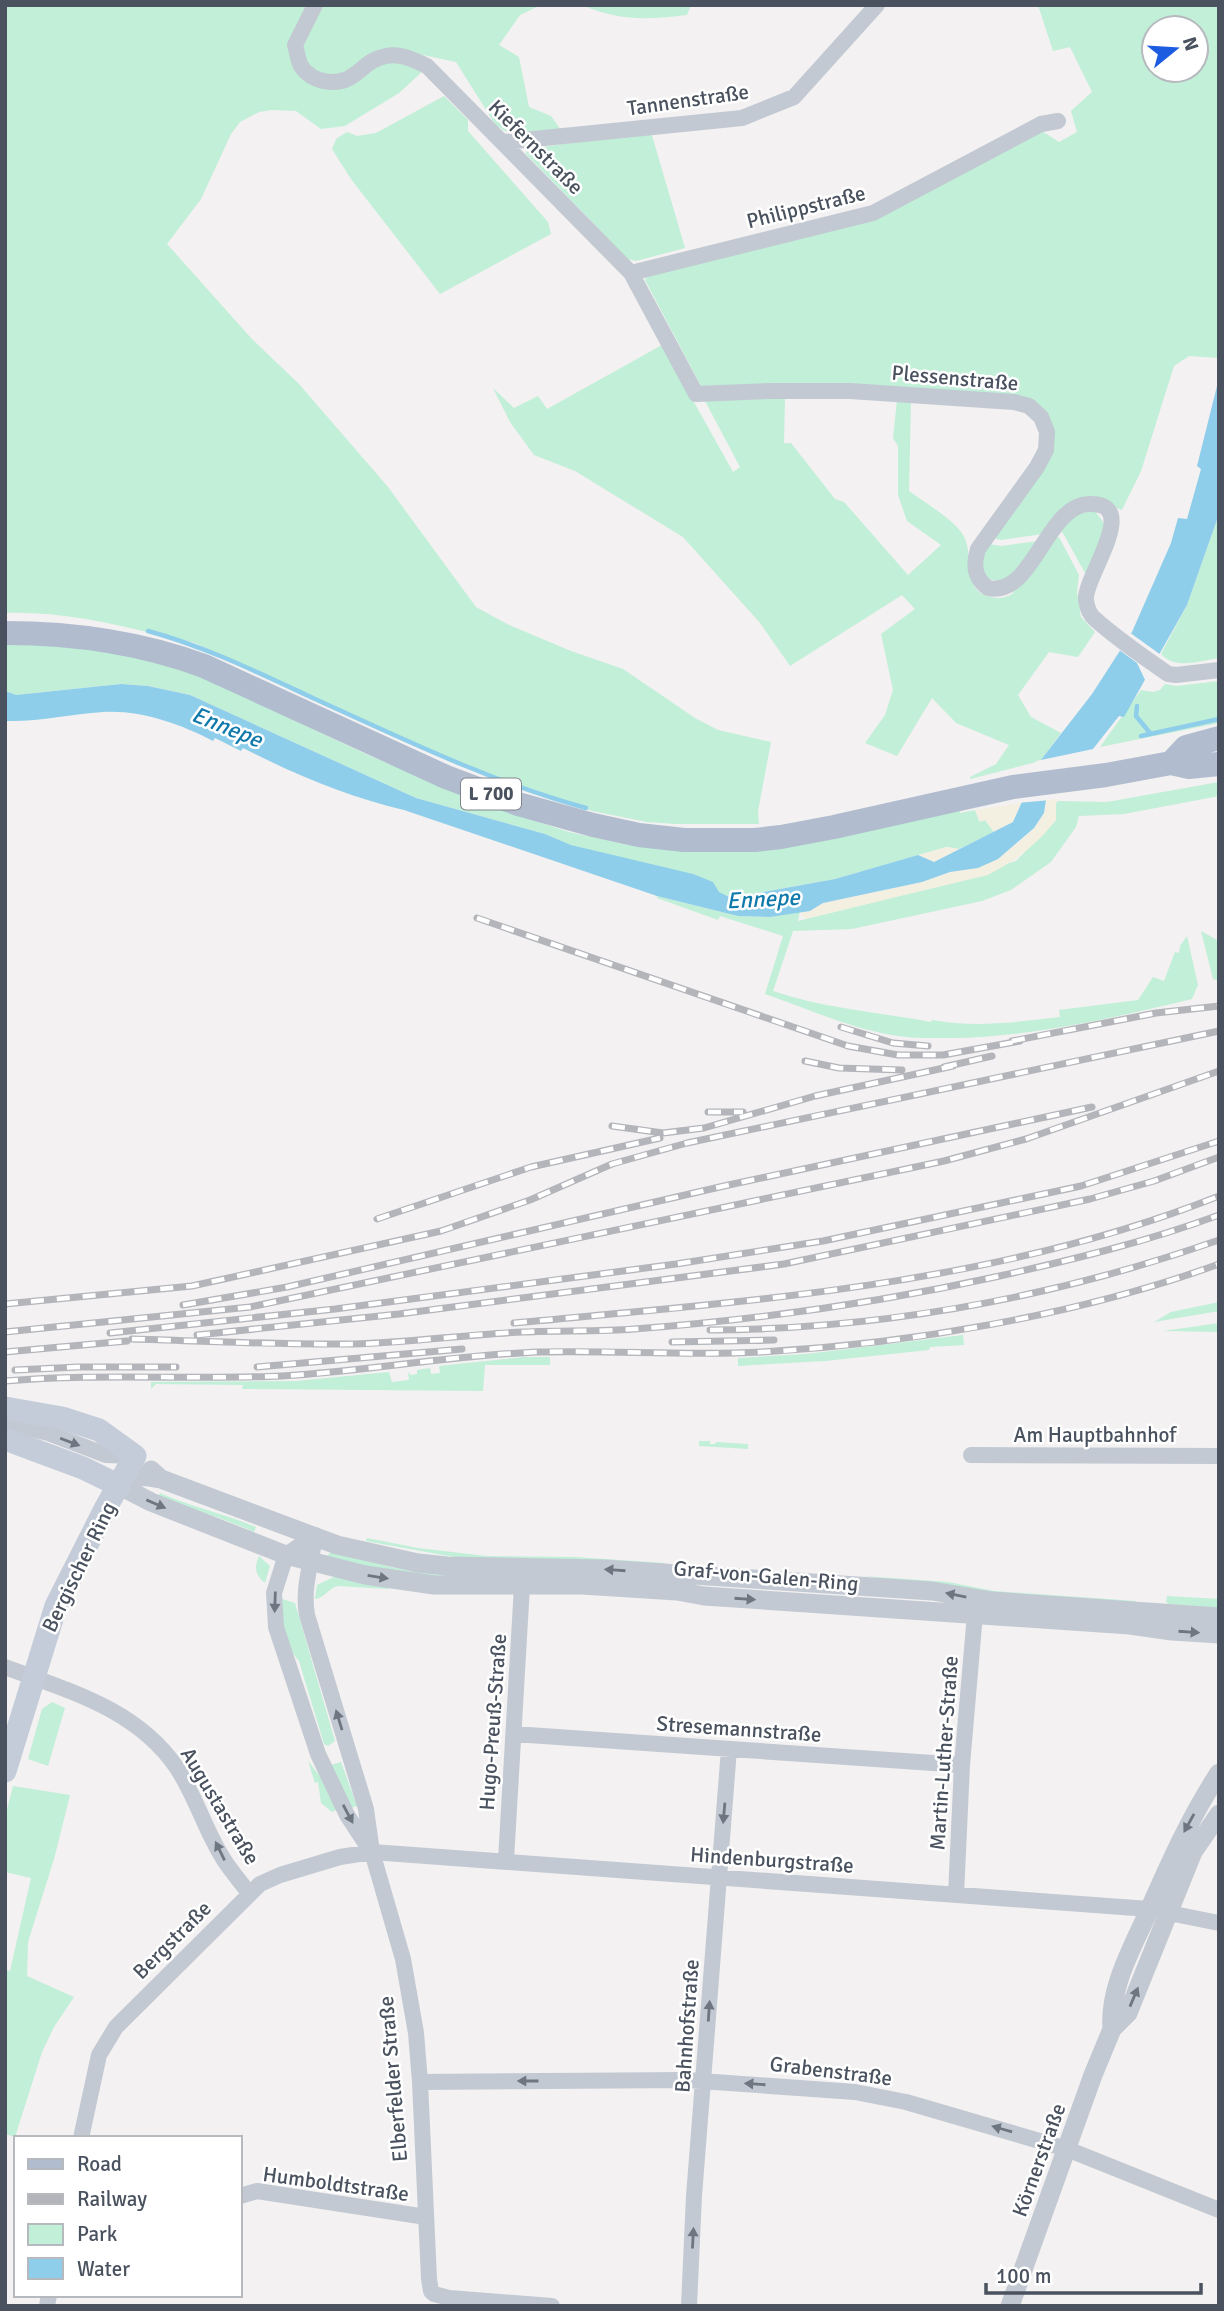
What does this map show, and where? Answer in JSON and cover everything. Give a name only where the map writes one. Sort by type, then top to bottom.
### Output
[{"type":"main road","name":"L 700","points":[[5,634],[81,636],[129,643],[179,656],[446,777],[558,816],[639,835],[684,840],[755,840],[781,837],[834,828],[1013,787],[1106,775],[1171,763],[1189,767],[1219,764]]},
{"type":"main road","name":"L 700","points":[[1171,763],[1186,747],[1219,738]]},
{"type":"main road","points":[[5,1408],[62,1418],[99,1430],[135,1456]]},
{"type":"main road","points":[[5,1439],[83,1468],[120,1486]]},
{"type":"main road","name":"Bergischer Ring","points":[[5,1771],[56,1606],[135,1456]]},
{"type":"street","name":"Kiefernstraße","points":[[315,5],[295,45],[302,66],[320,82],[338,82],[353,77],[368,62],[387,55],[405,56],[427,66],[631,273],[696,394],[744,393]]},
{"type":"street","name":"Tannenstraße","points":[[504,142],[742,118],[772,107],[794,97],[877,5]]},
{"type":"street","name":"Philippstraße","points":[[631,273],[873,213],[1041,124],[1058,121]]},
{"type":"street","name":"Plessenstraße","points":[[744,393],[837,391],[891,394],[1014,402],[1036,410],[1045,424],[1048,441],[1046,450],[1037,467],[978,549],[975,559],[978,579],[994,590],[1009,585],[1022,573],[1063,517],[1083,504],[1104,506],[1113,521],[1101,557],[1088,584],[1086,598],[1093,618],[1168,674],[1219,670]]},
{"type":"street","points":[[5,1422],[48,1433],[106,1455],[135,1456],[161,1479]]},
{"type":"street","name":"Am Hauptbahnhof","points":[[971,1455],[1219,1456]]},
{"type":"street","points":[[312,1562],[286,1555],[151,1502],[120,1486],[131,1477],[161,1479],[230,1507],[315,1535]]},
{"type":"street","points":[[286,1555],[315,1535]]},
{"type":"street","name":"Elberfelder Straße","points":[[315,1535],[312,1562],[304,1589],[307,1615],[366,1809],[372,1852],[403,1959],[416,2033],[432,2300]]},
{"type":"street","name":"Graf-von-Galen-Ring","points":[[315,1535],[337,1545],[370,1554],[447,1566],[604,1569],[932,1591],[992,1601],[1219,1617]]},
{"type":"street","name":"Elberfelder Straße","points":[[286,1555],[274,1593],[275,1627],[318,1754],[347,1815],[372,1852]]},
{"type":"street","name":"Graf-von-Galen-Ring","points":[[312,1562],[365,1575],[421,1584],[663,1590],[704,1596],[1130,1625],[1219,1634]]},
{"type":"street","name":"Hugo-Preuß-Straße","points":[[506,1860],[522,1586]]},
{"type":"street","name":"Martin-Luther-Straße","points":[[956,1895],[962,1765],[975,1614]]},
{"type":"street","name":"Augustastraße","points":[[5,1667],[109,1708],[132,1722],[165,1752],[178,1769],[225,1862],[249,1892]]},
{"type":"street","name":"Stresemannstraße","points":[[514,1734],[962,1765]]},
{"type":"street","points":[[318,1754],[332,1754],[346,1746]]},
{"type":"street","name":"Bahnhofstraße","points":[[689,2306],[694,2196],[729,1749]]},
{"type":"street","name":"Körnerstraße","points":[[1010,2306],[1093,2074],[1112,2029],[1128,2012],[1187,1826],[1219,1773]]},
{"type":"street","name":"Körnerstraße","points":[[1159,1910],[1219,1814]]},
{"type":"street","name":"Hindenburgstraße","points":[[372,1852],[1159,1910],[1219,1923]]},
{"type":"street","name":"Bergstraße","points":[[81,2136],[99,2055],[116,2027],[249,1892],[280,1875],[340,1857],[372,1852]]},
{"type":"street","name":"Grabenstraße","points":[[420,2082],[704,2081],[816,2088],[887,2098],[1067,2149],[1219,2210]]},
{"type":"street","name":"Humboldtstraße","points":[[242,2195],[257,2191],[426,2217]]},
{"type":"street","points":[[432,2300],[449,2298],[552,2306]]},
{"type":"green space","points":[[5,5],[541,5],[520,15],[499,45],[519,57],[529,107],[551,116],[561,130],[535,134],[509,133],[495,124],[456,62],[399,50],[320,87],[396,58],[423,71],[399,93],[345,126],[321,129],[296,111],[272,110],[259,112],[240,122],[231,134],[201,199],[167,244],[251,338],[299,384],[388,487],[476,607],[507,624],[571,651],[623,669],[695,718],[718,730],[771,742],[758,811],[759,824],[647,822],[592,811],[479,772],[195,643],[148,630],[147,632],[77,618],[5,613]]},
{"type":"green space","points":[[582,5],[691,5],[687,15],[646,18],[621,17]]},
{"type":"green space","points":[[1038,5],[1219,5],[1219,358],[1189,356],[1174,366],[1141,471],[1122,510],[1094,500],[1043,534],[1001,540],[993,538],[1052,433],[1031,400],[703,390],[645,280],[648,274],[859,222],[1042,131],[1059,142],[1077,132],[1071,111],[1092,92],[1070,47],[1053,51]]},
{"type":"green space","points":[[444,96],[468,120],[468,131],[548,222],[551,234],[440,294],[351,179],[332,149],[336,139],[347,132],[357,136],[376,133]]},
{"type":"green space","points":[[651,132],[685,248],[636,261],[628,259],[526,154],[527,149]]},
{"type":"green space","points":[[662,345],[733,472],[740,467],[705,401],[785,398],[784,443],[791,443],[835,499],[844,502],[908,575],[941,545],[907,521],[898,495],[898,446],[893,438],[897,400],[911,401],[909,491],[961,532],[966,540],[972,579],[981,593],[997,598],[1012,594],[1052,538],[1059,537],[1079,575],[1077,592],[1081,617],[1095,632],[1078,657],[1049,652],[1018,695],[1031,717],[1061,733],[1040,761],[970,779],[996,764],[1009,745],[956,723],[932,698],[897,756],[865,743],[885,715],[893,690],[881,634],[915,609],[902,595],[790,666],[760,623],[683,537],[575,471],[534,455],[510,422],[493,388],[514,408],[538,396],[547,409]]},
{"type":"green space","points":[[1095,511],[1104,523],[1105,531],[1088,574],[1059,530],[1070,515]]},
{"type":"green space","points":[[1219,514],[1219,658],[1188,663],[1173,662],[1161,654],[1187,605]]},
{"type":"green space","points":[[1039,541],[1006,582],[985,579],[981,559],[988,544],[1001,546]]},
{"type":"green space","points":[[5,641],[68,645],[149,659],[201,677],[368,755],[481,803],[569,832],[628,845],[959,810],[960,813],[975,810],[979,821],[985,820],[994,832],[959,849],[946,847],[835,879],[731,898],[639,863],[416,798],[190,695],[148,686],[121,684],[16,695],[5,691]]},
{"type":"green space","points":[[1219,681],[1219,723],[1100,747],[1141,690],[1153,692],[1160,690],[1165,684],[1176,686]]},
{"type":"green space","points":[[1219,782],[1219,796],[1124,814],[1079,816],[1076,827],[1051,862],[1011,890],[982,901],[852,929],[793,931],[773,991],[833,1006],[931,1022],[996,1023],[1060,1017],[1059,1010],[1138,1000],[1153,977],[1164,981],[1175,952],[1179,953],[1187,936],[1198,985],[1192,999],[1102,1019],[981,1037],[906,1037],[860,1028],[765,994],[783,936],[720,916],[718,920],[657,898],[738,916],[770,917],[800,911],[798,921],[887,899],[1016,861],[1056,820],[1058,801],[1107,802]]},
{"type":"green space","points":[[1201,931],[1219,941],[1219,981],[1213,979]]},
{"type":"green space","points":[[1219,1302],[1219,1311],[1154,1322],[1171,1312]]},
{"type":"green space","points":[[1219,1323],[1219,1332],[1163,1331]]},
{"type":"green space","points":[[963,1335],[964,1345],[930,1347],[929,1350],[825,1361],[738,1366],[738,1358],[806,1354]]},
{"type":"green space","points":[[524,1357],[550,1357],[550,1365],[485,1365],[483,1391],[242,1389],[243,1385],[156,1384],[151,1389],[151,1382],[296,1381],[389,1372],[392,1382],[409,1380],[408,1372],[411,1375],[417,1374],[417,1370],[430,1368],[431,1374],[440,1373],[439,1366]]},
{"type":"green space","points":[[699,1441],[710,1441],[710,1444],[748,1444],[748,1449],[699,1446]]},
{"type":"green space","points":[[160,1493],[256,1527],[254,1532],[158,1497]]},
{"type":"green space","points":[[367,1538],[418,1548],[486,1556],[575,1557],[665,1565],[465,1559],[366,1541]]},
{"type":"green space","points":[[331,1552],[391,1567],[473,1580],[390,1573],[327,1556]]},
{"type":"green space","points":[[259,1556],[270,1566],[265,1583],[256,1571]]},
{"type":"green space","points":[[863,1576],[948,1582],[994,1591],[1136,1601],[1135,1604],[993,1595]]},
{"type":"green space","points":[[334,1577],[389,1587],[338,1586],[315,1599],[317,1585]]},
{"type":"green space","points":[[1167,1596],[1219,1599],[1219,1609],[1169,1604],[1166,1602]]},
{"type":"green space","points":[[282,1599],[295,1603],[335,1741],[328,1746],[324,1744],[299,1661],[289,1648],[283,1627]]},
{"type":"green space","points":[[52,1702],[65,1708],[48,1766],[28,1759],[42,1709]]},
{"type":"green space","points":[[308,1761],[324,1781],[336,1810],[332,1812],[321,1803],[318,1782],[315,1783]]},
{"type":"green space","points":[[341,1762],[357,1806],[351,1808],[331,1765]]},
{"type":"green space","points":[[13,1786],[70,1795],[54,1859],[28,1942],[27,1976],[74,1997],[54,2027],[42,2052],[14,2137],[5,2134],[5,1970],[10,1971],[31,1878],[5,1872],[5,1817]]},
{"type":"sand","points":[[1059,799],[1056,803],[1056,820],[1041,837],[1017,858],[988,875],[805,919],[800,911],[810,911],[823,903],[922,882],[950,872],[978,868],[1017,844],[1034,828],[1044,813],[1046,800]]},
{"type":"sand","points":[[1021,803],[1013,822],[994,832],[985,820],[980,822],[975,810]]},
{"type":"sand","points":[[947,847],[959,849],[934,862],[918,855]]},
{"type":"water","name":"Ennepe","points":[[1219,378],[1219,514],[1187,605],[1124,717],[1119,716],[1046,800],[1044,813],[1034,828],[998,859],[978,868],[950,872],[922,882],[823,903],[810,911],[770,917],[738,916],[657,896],[404,810],[342,792],[243,748],[241,751],[215,738],[213,741],[160,719],[132,713],[103,712],[5,721],[5,691],[16,695],[121,684],[148,686],[190,695],[416,798],[545,834],[571,845],[693,874],[713,882],[719,892],[731,898],[835,879],[918,855],[934,862],[1013,822],[1040,761],[1092,694],[1132,632],[1171,543],[1178,518],[1187,519],[1201,469],[1197,466]]},
{"type":"pier","points":[[1129,632],[1161,655],[1146,682],[1137,663],[1118,649]]},
{"type":"pier","points":[[1098,748],[1051,800],[1017,803],[1036,761]]},
{"type":"waterway","points":[[148,631],[233,662],[483,773],[586,808]]},
{"type":"waterway","points":[[1137,706],[1136,716],[1150,733]]},
{"type":"waterway","points":[[1141,736],[1219,719]]},
{"type":"railway","points":[[477,918],[848,1046],[898,1055],[943,1055],[1020,1041]]},
{"type":"railway","points":[[1012,1041],[1156,1013],[1219,1006]]},
{"type":"railway","points":[[841,1027],[893,1043],[928,1046]]},
{"type":"railway","points":[[5,1304],[192,1286],[441,1231],[530,1200],[612,1164],[687,1143],[1219,1031]]},
{"type":"railway","points":[[944,1067],[992,1056]]},
{"type":"railway","points":[[805,1061],[839,1068],[902,1070]]},
{"type":"railway","points":[[612,1126],[663,1133],[704,1128],[815,1096],[953,1066]]},
{"type":"railway","points":[[5,1332],[250,1307],[944,1161],[1026,1139],[1219,1071]]},
{"type":"railway","points":[[183,1305],[287,1287],[724,1186],[1092,1107]]},
{"type":"railway","points":[[708,1112],[743,1112]]},
{"type":"railway","points":[[377,1219],[531,1167],[660,1138]]},
{"type":"railway","points":[[110,1333],[335,1309],[676,1264],[823,1241],[1081,1186],[1219,1141]]},
{"type":"railway","points":[[197,1335],[399,1314],[784,1264],[1090,1199],[1154,1181],[1219,1157]]},
{"type":"railway","points":[[514,1323],[782,1297],[960,1269],[1048,1250],[1134,1226],[1219,1196]]},
{"type":"railway","points":[[132,1339],[353,1344],[538,1331],[620,1330],[725,1321],[861,1303],[995,1277],[1108,1250],[1219,1215]]},
{"type":"railway","points":[[710,1330],[840,1324],[968,1306],[1095,1278],[1219,1240]]},
{"type":"railway","points":[[5,1381],[74,1377],[282,1376],[539,1352],[733,1353],[817,1348],[934,1334],[1052,1312],[1165,1282],[1219,1264]]},
{"type":"railway","points":[[672,1342],[774,1340]]},
{"type":"railway","points":[[5,1352],[127,1341]]},
{"type":"railway","points":[[257,1367],[462,1349]]},
{"type":"railway","points":[[15,1370],[176,1367]]}]
